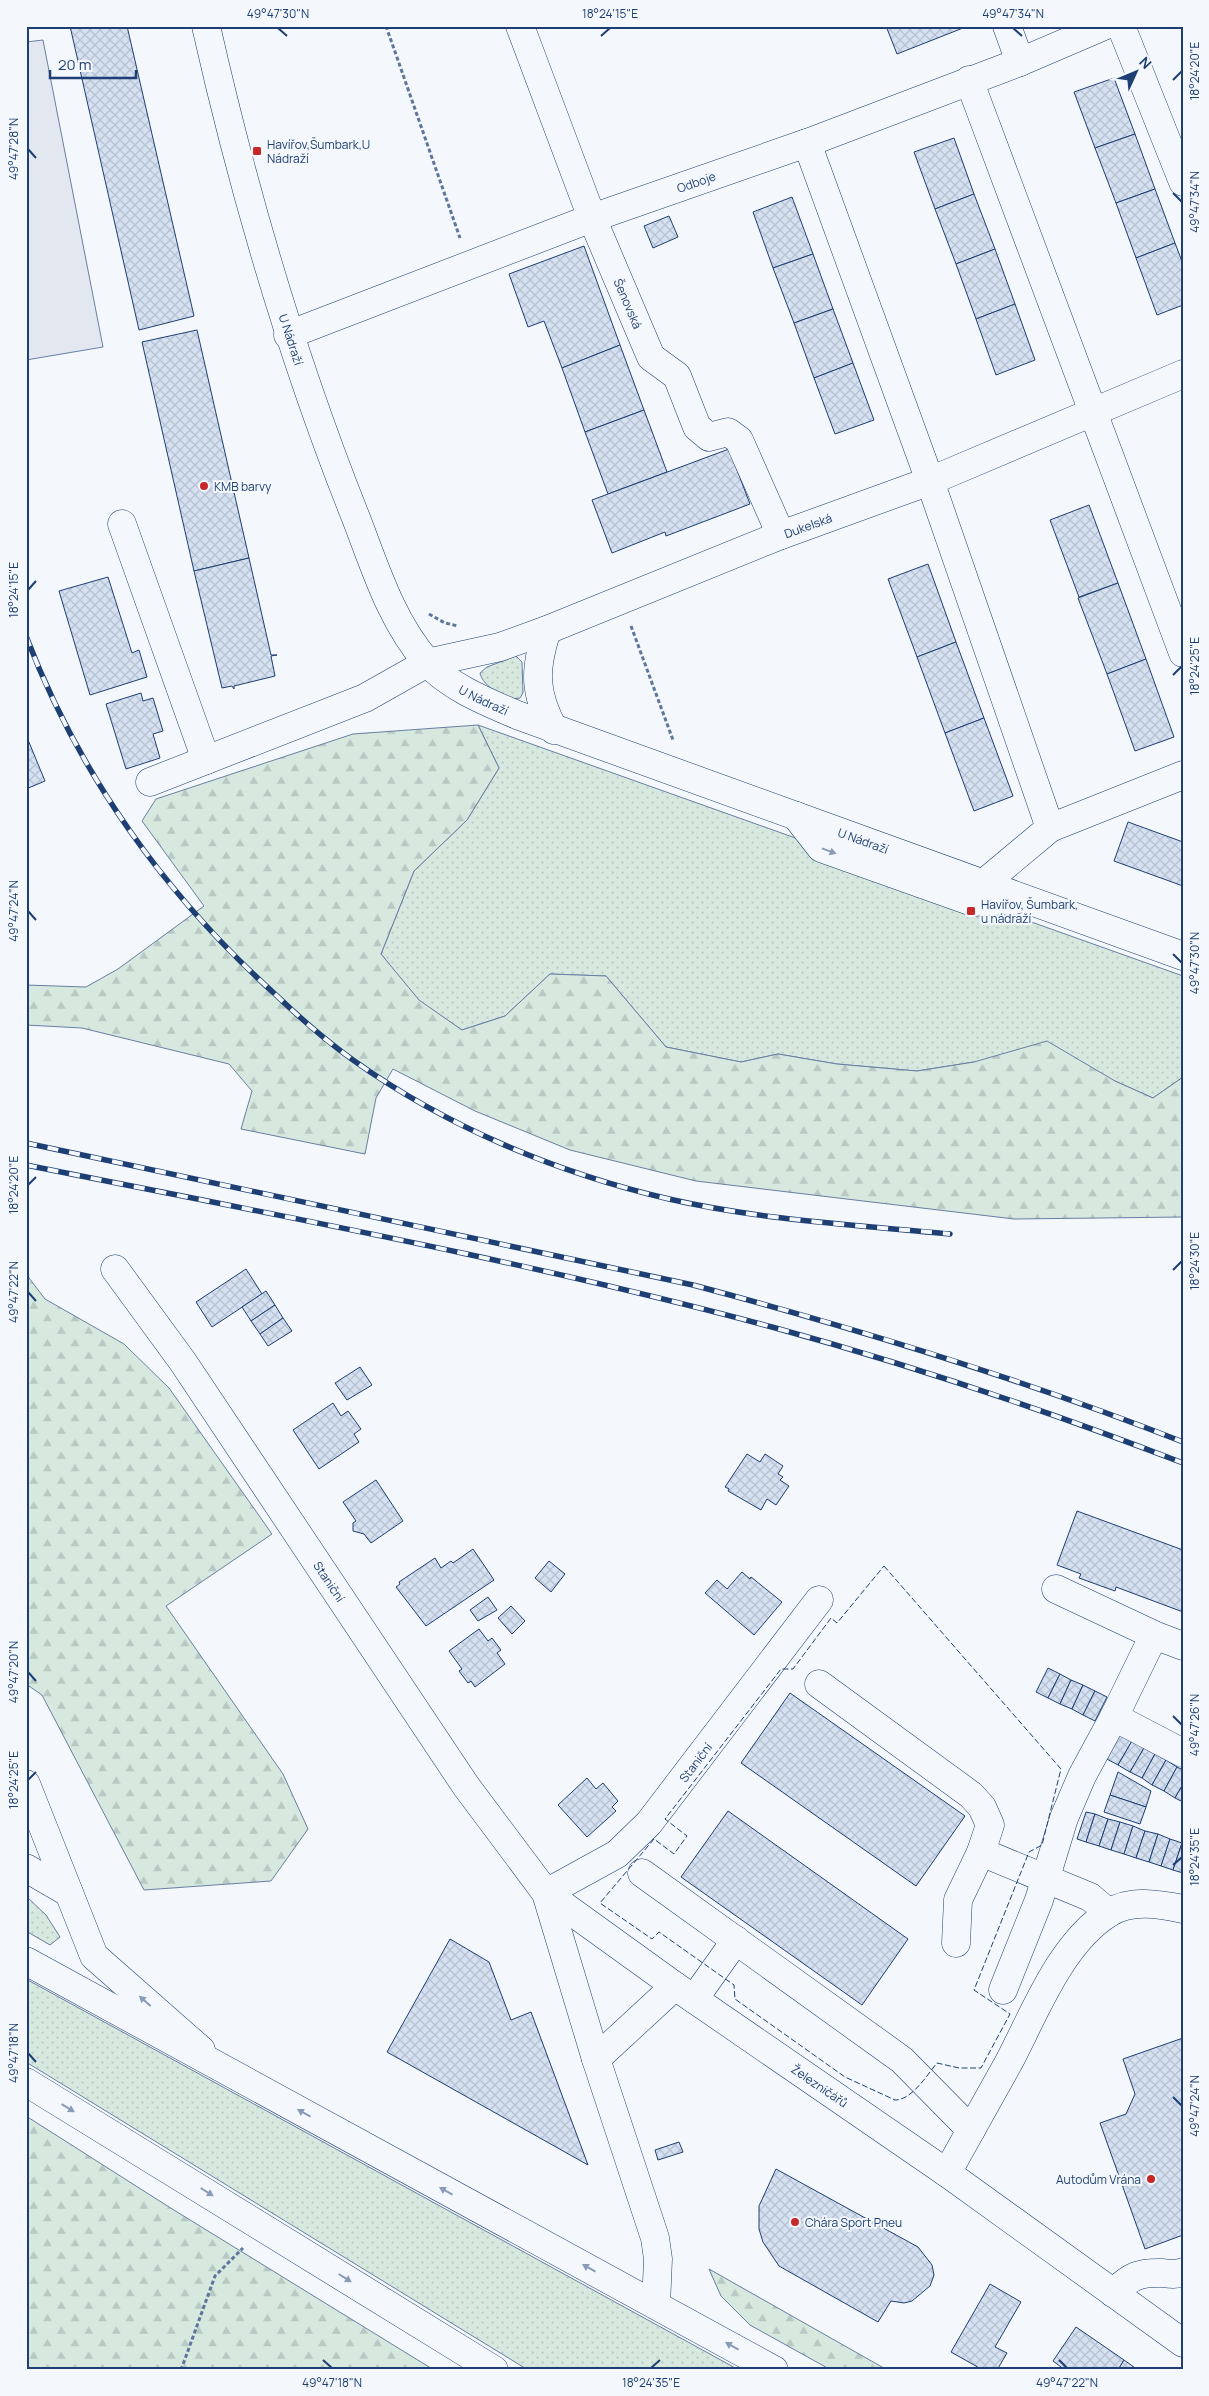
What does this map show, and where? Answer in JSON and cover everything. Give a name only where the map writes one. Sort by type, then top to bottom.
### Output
[{"type":"main road","name":"U Nádraží","points":[[206,26],[230,131],[288,335],[342,483],[390,605],[407,635],[427,663],[453,683],[482,700],[554,730],[1183,956]]},
{"type":"main road","name":"Šenovská","points":[[520,26],[592,218],[651,357],[677,376],[697,427],[708,437],[728,432],[739,440],[781,535]]},
{"type":"main road","points":[[1007,26],[1020,62]]},
{"type":"main road","name":"Odboje","points":[[288,335],[592,218],[807,143],[1020,62],[1104,26]]},
{"type":"main road","points":[[1121,26],[1183,182]]},
{"type":"main road","points":[[969,80],[1183,653]]},
{"type":"main road","points":[[807,143],[930,480],[1050,828]]},
{"type":"main road","name":"Dukelská","points":[[150,782],[365,698],[427,663],[500,646],[547,630],[781,535],[930,480],[1183,374]]},
{"type":"main road","points":[[122,524],[206,760]]},
{"type":"main road","points":[[547,630],[537,672],[538,693],[544,712],[554,730]]},
{"type":"main road","points":[[983,884],[1050,828],[1183,775]]},
{"type":"main road","points":[[796,816],[821,848],[973,902],[1024,900]]},
{"type":"main road","name":"Staniční","points":[[115,1269],[183,1362],[460,1778],[546,1893],[684,1993]]},
{"type":"main road","points":[[1056,1589],[1154,1636],[1183,1646]]},
{"type":"main road","name":"Staniční","points":[[546,1893],[617,1854],[634,1840],[819,1600]]},
{"type":"main road","points":[[1003,1990],[1039,1900],[1064,1818],[1082,1776],[1154,1636]]},
{"type":"main road","points":[[819,1684],[971,1795],[982,1807],[990,1824],[981,1852],[958,1900],[956,1943]]},
{"type":"main road","points":[[1114,1717],[1183,1754]]},
{"type":"main road","points":[[26,1784],[36,1829],[69,1893],[94,1956],[221,2068]]},
{"type":"main road","points":[[981,1852],[1090,1897],[1109,1913]]},
{"type":"main road","points":[[26,1868],[69,1893]]},
{"type":"main road","points":[[642,1873],[902,2060],[971,2130]]},
{"type":"main road","name":"Staniční","points":[[546,1893],[596,2059]]},
{"type":"main road","points":[[947,2173],[1052,1979],[1073,1948],[1090,1928],[1109,1913],[1126,1906],[1156,1903],[1183,1909]]},
{"type":"main road","points":[[656,2304],[658,2259],[655,2238],[596,2059],[684,1993],[736,1940]]},
{"type":"main road","points":[[26,1961],[774,2370]]},
{"type":"main road","name":"Železničářů","points":[[684,1993],[947,2173],[1183,2343]]},
{"type":"main road","points":[[26,2082],[494,2370]]},
{"type":"main road","points":[[1113,2292],[1127,2279],[1145,2272],[1177,2274],[1183,2272]]},
{"type":"path","points":[[386,26],[470,265]]},
{"type":"path","points":[[622,599],[674,744]]},
{"type":"path","points":[[425,610],[445,623],[460,627]]},
{"type":"path","points":[[181,2370],[214,2276],[243,2247]]},
{"type":"green space","points":[[516,656],[522,662],[523,693],[520,698],[515,699],[509,698],[490,688],[480,673],[487,667]]},
{"type":"green space","points":[[478,725],[1183,976],[1183,1077],[1153,1098],[1115,1081],[974,1062],[917,1071],[837,1064],[778,1054],[741,1062],[666,1047],[606,976],[550,974],[505,1016],[462,1030],[419,1001],[381,954],[414,871],[467,820],[499,768]]},
{"type":"green space","points":[[478,725],[499,768],[467,820],[414,871],[381,954],[419,1000],[462,1030],[505,1016],[550,974],[606,976],[666,1047],[741,1062],[778,1054],[837,1064],[917,1071],[974,1062],[1047,1041],[1115,1081],[1153,1098],[1183,1077],[1183,1217],[1014,1219],[696,1181],[570,1150],[475,1111],[393,1069],[376,1098],[365,1154],[241,1129],[252,1091],[229,1064],[82,1028],[26,1025],[26,985],[86,987],[118,969],[204,906],[142,821],[156,799],[353,734]]},
{"type":"green space","points":[[26,1274],[45,1299],[124,1344],[169,1388],[272,1534],[166,1606],[283,1774],[308,1829],[271,1881],[144,1890],[42,1695],[26,1684]]},
{"type":"green space","points":[[26,1896],[46,1915],[60,1937],[50,1945],[26,1931]]},
{"type":"green space","points":[[26,1979],[739,2370],[528,2370],[26,2062]]},
{"type":"green space","points":[[26,2116],[169,2207],[434,2370],[26,2370]]},
{"type":"green space","points":[[709,2269],[888,2370],[831,2370],[750,2325],[721,2296]]},
{"type":"shaded area","points":[[43,40],[103,347],[26,360],[26,42]]},
{"type":"building","points":[[70,26],[127,26],[194,316],[139,330]]},
{"type":"building","points":[[886,26],[962,26],[963,28],[897,54]]},
{"type":"building","points":[[1114,78],[1135,134],[1095,148],[1074,92]]},
{"type":"building","points":[[1135,134],[1155,189],[1116,203],[1095,148]]},
{"type":"building","points":[[954,138],[974,194],[935,209],[914,152]]},
{"type":"building","points":[[1155,189],[1175,243],[1136,258],[1116,203]]},
{"type":"building","points":[[974,194],[995,249],[956,264],[935,209]]},
{"type":"building","points":[[792,197],[813,254],[773,268],[753,212]]},
{"type":"building","points":[[669,216],[678,237],[653,248],[644,226]]},
{"type":"building","points":[[1175,243],[1183,264],[1183,305],[1157,315],[1136,258]]},
{"type":"building","points":[[584,246],[620,345],[562,368],[544,321],[528,327],[509,274]]},
{"type":"building","points":[[995,249],[1015,304],[976,319],[956,264]]},
{"type":"building","points":[[813,254],[833,309],[794,323],[773,268]]},
{"type":"building","points":[[1015,304],[1035,360],[996,375],[976,319]]},
{"type":"building","points":[[833,309],[853,363],[814,378],[794,323]]},
{"type":"building","points":[[197,330],[249,558],[194,571],[142,342]]},
{"type":"building","points":[[620,345],[644,410],[585,432],[562,368]]},
{"type":"building","points":[[853,363],[874,420],[835,434],[814,378]]},
{"type":"building","points":[[644,410],[667,472],[608,494],[585,432]]},
{"type":"building","points":[[729,449],[750,504],[666,536],[665,532],[612,553],[592,500]]},
{"type":"building","points":[[1089,505],[1118,583],[1079,597],[1050,520]]},
{"type":"building","points":[[249,558],[271,655],[277,655],[271,656],[275,676],[234,686],[234,689],[232,686],[222,688],[194,571]]},
{"type":"building","points":[[928,564],[956,642],[917,657],[888,579]]},
{"type":"building","points":[[108,577],[132,653],[139,650],[147,677],[90,695],[59,591]]},
{"type":"building","points":[[1118,583],[1146,659],[1107,674],[1078,598]]},
{"type":"building","points":[[956,642],[984,718],[945,733],[917,657]]},
{"type":"building","points":[[1146,659],[1174,737],[1135,751],[1107,674]]},
{"type":"building","points":[[141,693],[143,701],[153,698],[163,731],[153,734],[160,758],[126,769],[106,704]]},
{"type":"building","points":[[984,718],[1013,796],[974,811],[945,733]]},
{"type":"building","points":[[26,735],[45,781],[26,789]]},
{"type":"building","points":[[1128,822],[1183,842],[1183,886],[1114,861]]},
{"type":"building","points":[[246,1269],[262,1294],[212,1327],[196,1302]]},
{"type":"building","points":[[266,1291],[275,1305],[251,1321],[242,1307]]},
{"type":"building","points":[[275,1305],[283,1318],[260,1334],[251,1321]]},
{"type":"building","points":[[283,1318],[292,1331],[268,1346],[260,1334]]},
{"type":"building","points":[[360,1367],[372,1385],[347,1400],[335,1383]]},
{"type":"building","points":[[333,1403],[341,1416],[348,1411],[361,1429],[354,1434],[359,1442],[319,1469],[293,1430]]},
{"type":"building","points":[[747,1454],[760,1462],[765,1454],[783,1466],[778,1474],[783,1477],[780,1480],[789,1486],[776,1505],[767,1499],[761,1510],[728,1491],[729,1489],[725,1487]]},
{"type":"building","points":[[376,1480],[403,1521],[371,1543],[364,1534],[353,1531],[353,1523],[356,1521],[343,1502]]},
{"type":"building","points":[[1077,1511],[1183,1550],[1183,1612],[1116,1587],[1115,1591],[1079,1578],[1081,1574],[1057,1565]]},
{"type":"building","points":[[473,1549],[494,1580],[426,1626],[396,1587],[400,1584],[399,1582],[435,1558],[441,1568],[451,1561],[453,1563]]},
{"type":"building","points":[[549,1561],[565,1574],[551,1592],[535,1578]]},
{"type":"building","points":[[742,1572],[782,1602],[754,1635],[705,1593],[717,1580],[727,1589]]},
{"type":"building","points":[[488,1597],[497,1610],[478,1621],[470,1610]]},
{"type":"building","points":[[511,1606],[525,1621],[512,1634],[498,1618]]},
{"type":"building","points":[[479,1629],[488,1641],[492,1638],[501,1650],[497,1653],[505,1664],[475,1687],[471,1681],[468,1683],[459,1671],[462,1669],[449,1651]]},
{"type":"building","points":[[1048,1668],[1060,1674],[1048,1698],[1036,1692]]},
{"type":"building","points":[[1060,1674],[1071,1680],[1060,1704],[1048,1698]]},
{"type":"building","points":[[1071,1680],[1083,1685],[1072,1709],[1060,1704]]},
{"type":"building","points":[[1083,1685],[1095,1691],[1083,1715],[1072,1709]]},
{"type":"building","points":[[1095,1691],[1107,1697],[1095,1721],[1083,1715]]},
{"type":"building","points":[[790,1693],[965,1816],[916,1886],[741,1763]]},
{"type":"building","points":[[1119,1734],[1132,1741],[1118,1765],[1105,1758]]},
{"type":"building","points":[[1132,1741],[1144,1748],[1130,1772],[1118,1765]]},
{"type":"building","points":[[1144,1748],[1155,1754],[1142,1778],[1130,1772]]},
{"type":"building","points":[[1155,1754],[1166,1760],[1152,1785],[1142,1778]]},
{"type":"building","points":[[1166,1760],[1177,1767],[1164,1791],[1152,1785]]},
{"type":"building","points":[[1177,1767],[1183,1770],[1183,1784],[1175,1798],[1164,1791]]},
{"type":"building","points":[[1118,1772],[1151,1791],[1146,1807],[1110,1795]]},
{"type":"building","points":[[587,1778],[596,1789],[603,1783],[618,1801],[612,1807],[616,1811],[587,1837],[558,1805]]},
{"type":"building","points":[[1183,1784],[1183,1802],[1175,1798]]},
{"type":"building","points":[[1110,1795],[1146,1807],[1140,1824],[1104,1812]]},
{"type":"building","points":[[728,1811],[908,1939],[862,2005],[681,1877]]},
{"type":"building","points":[[1086,1812],[1095,1814],[1086,1842],[1077,1839]]},
{"type":"building","points":[[1095,1814],[1108,1819],[1099,1846],[1086,1842]]},
{"type":"building","points":[[1108,1819],[1120,1822],[1111,1850],[1099,1846]]},
{"type":"building","points":[[1120,1822],[1133,1826],[1124,1854],[1111,1850]]},
{"type":"building","points":[[1133,1826],[1145,1831],[1136,1858],[1124,1854]]},
{"type":"building","points":[[1145,1831],[1158,1834],[1149,1862],[1136,1858]]},
{"type":"building","points":[[1158,1834],[1170,1839],[1161,1866],[1149,1862]]},
{"type":"building","points":[[1170,1839],[1182,1843],[1173,1870],[1161,1866]]},
{"type":"building","points":[[1183,1843],[1183,1873],[1173,1870]]},
{"type":"building","points":[[450,1939],[489,1962],[511,2020],[531,2012],[588,2165],[387,2052]]},
{"type":"building","name":"Autodům Vrána","points":[[1183,2038],[1183,2235],[1145,2249],[1100,2123],[1126,2114],[1135,2094],[1123,2059]]},
{"type":"building","points":[[679,2142],[683,2152],[658,2160],[655,2150]]},
{"type":"building","points":[[776,2169],[918,2247],[932,2265],[934,2275],[930,2286],[912,2301],[904,2303],[891,2301],[878,2322],[779,2266],[763,2242],[759,2229],[759,2206]]},
{"type":"building","points":[[990,2284],[1021,2302],[995,2347],[1007,2353],[997,2370],[983,2370],[951,2352]]},
{"type":"building","points":[[1076,2327],[1124,2360],[1118,2370],[1065,2370],[1053,2361]]},
{"type":"building","points":[[1124,2360],[1138,2370],[1118,2370]]},
{"type":"railway","points":[[26,636],[47,687],[99,785],[163,875],[198,917],[285,1004],[333,1045],[389,1084],[465,1127],[504,1145],[586,1176],[627,1188],[669,1199],[738,1212],[809,1221],[950,1234]]},
{"type":"railway","points":[[26,1143],[693,1285],[817,1319],[940,1356],[1062,1397],[1183,1442]]},
{"type":"railway","points":[[26,1165],[401,1240],[680,1303],[772,1327],[928,1373],[1030,1407],[1183,1463]]},
{"type":"fence","points":[[884,1566],[1061,1769],[1042,1845],[1029,1852],[974,1990],[1010,2014],[981,2068],[959,2068],[937,2063],[913,2091],[907,2096],[895,2100],[845,2077],[735,1999],[734,1985],[659,1932],[652,1939],[600,1903],[654,1839],[674,1854],[687,1836],[665,1819],[781,1669],[793,1669],[831,1618],[837,1623],[884,1566]]},
{"type":"place","name":"Havířov,Šumbark,U Nádraží","points":[[257,151]]},
{"type":"place","name":"KMB barvy","points":[[204,486]]},
{"type":"place","name":"Havířov, Šumbark, u nádraží","points":[[971,911]]},
{"type":"place","name":"Autodům Vrána","points":[[1151,2179]]},
{"type":"place","name":"Chára Sport Pneu","points":[[795,2222]]}]
